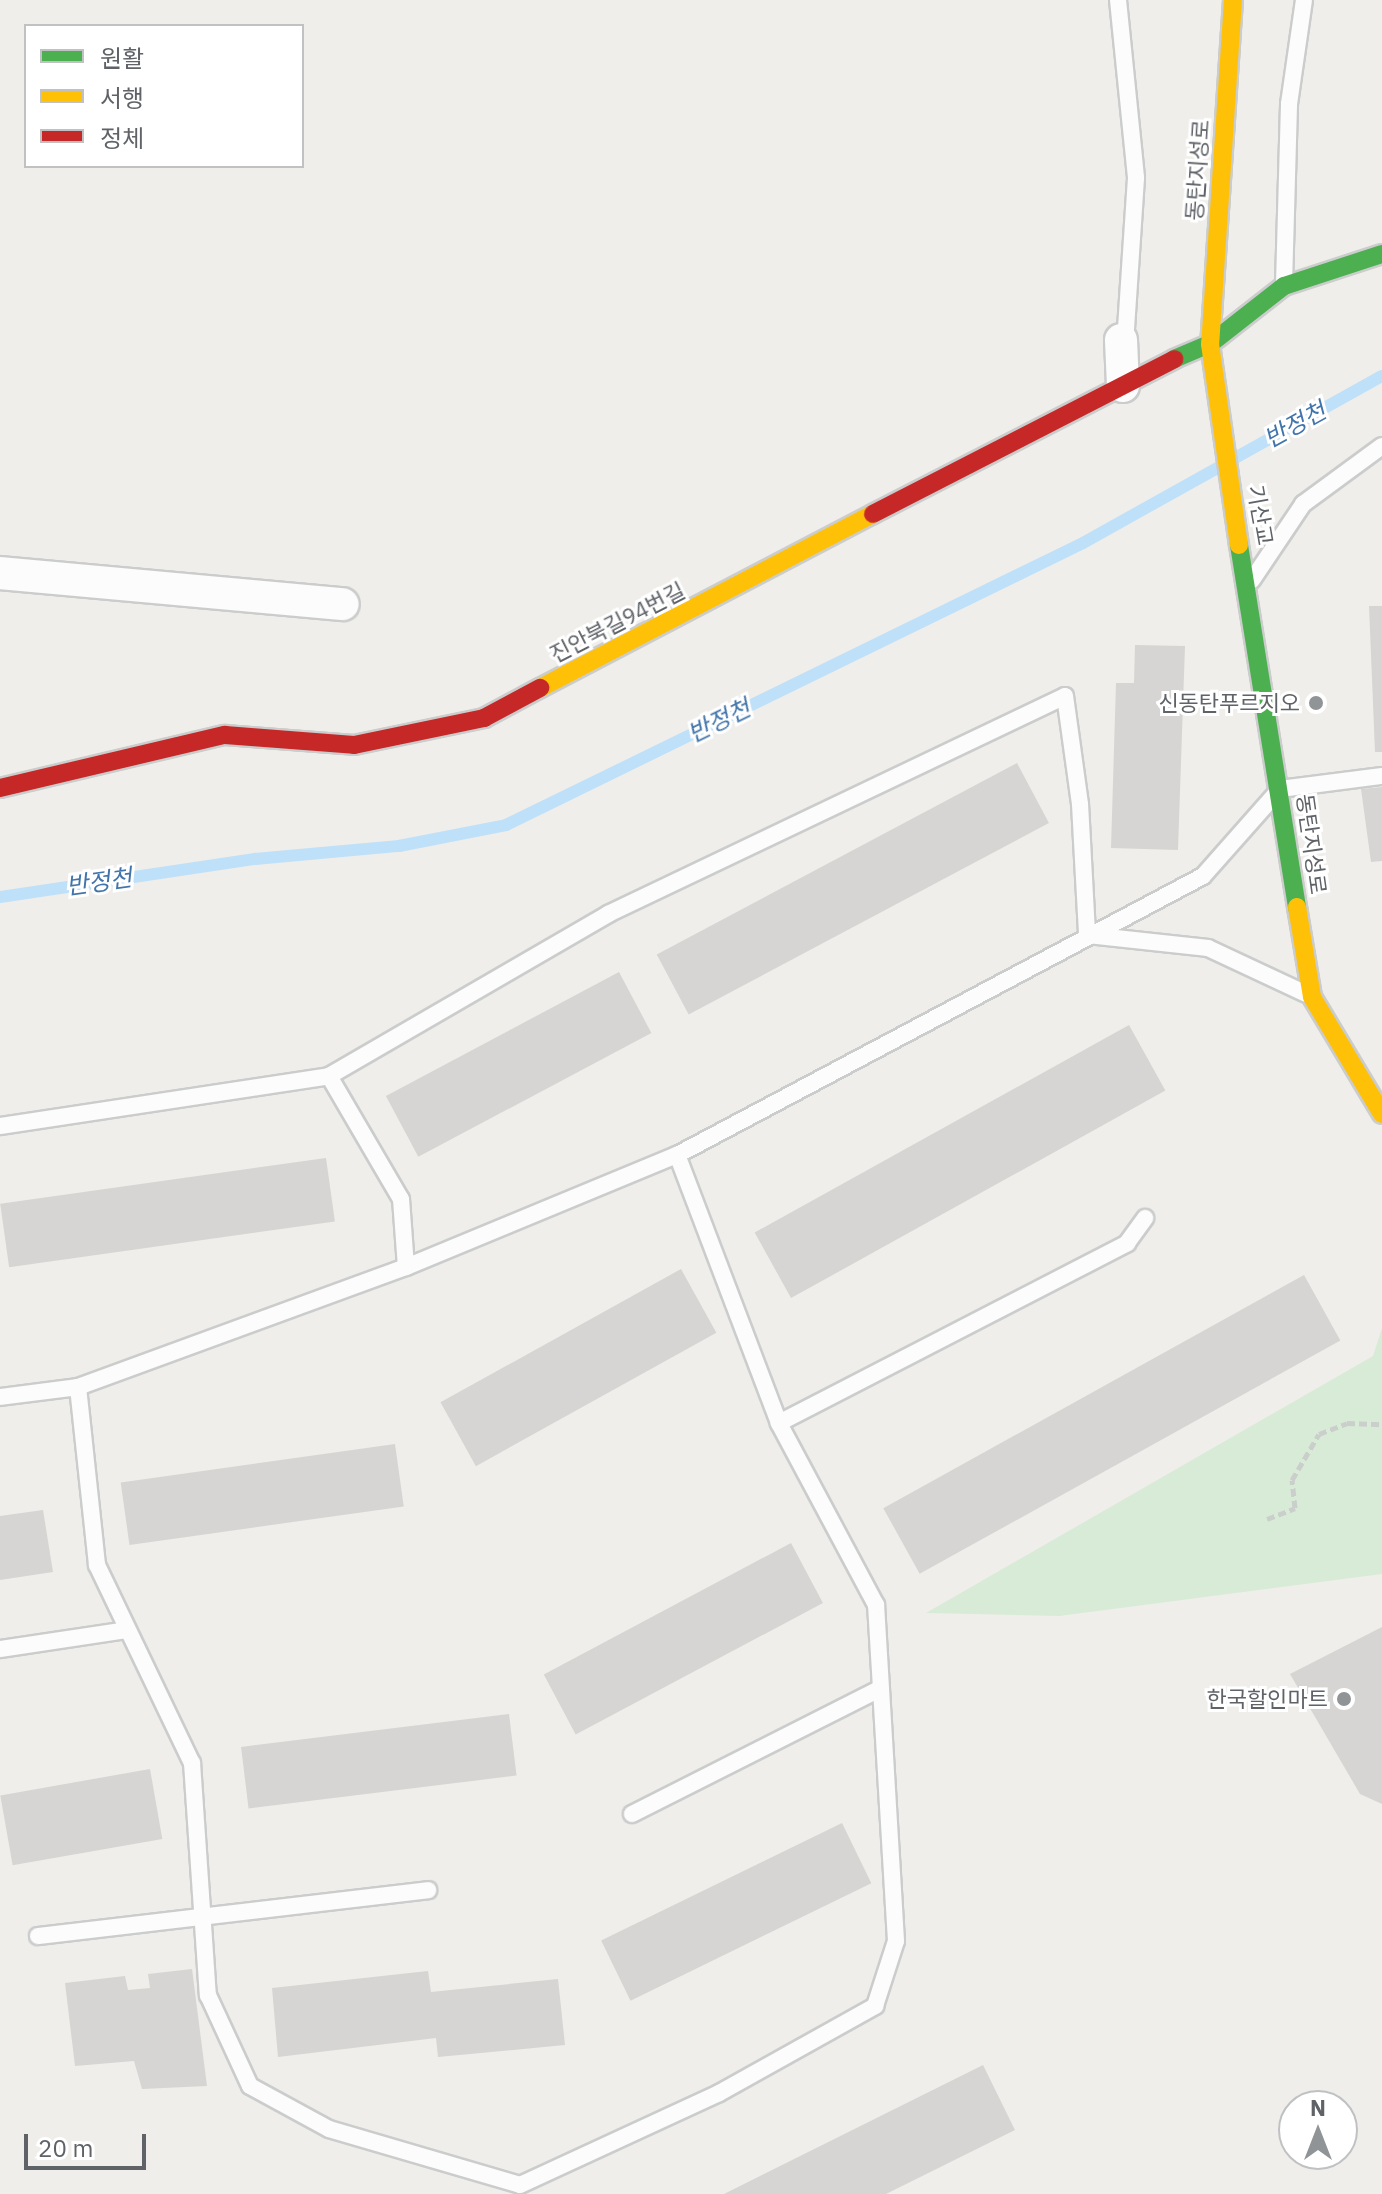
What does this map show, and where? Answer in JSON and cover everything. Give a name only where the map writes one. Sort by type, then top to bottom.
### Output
[{"type":"street","name":"동탄지성로","points":[[1213,382],[1210,344],[1233,0]]},
{"type":"street","points":[[1210,344],[1284,286],[1382,254]]},
{"type":"street","points":[[1121,340],[1123,386]]},
{"type":"street","name":"진안북길94번길","points":[[0,788],[225,735],[354,745],[484,718],[1158,365],[1210,344]]},
{"type":"street","name":"기산교","points":[[1213,382],[1245,562]]},
{"type":"street","name":"동탄지성로","points":[[1245,562],[1312,997],[1382,1114]]},
{"type":"street","points":[[0,573],[343,604]]},
{"type":"lane","points":[[1118,0],[1136,178],[1121,340],[1158,365]]},
{"type":"lane","points":[[1284,286],[1289,104],[1304,0]]},
{"type":"lane","points":[[1249,584],[1303,504],[1382,446]]},
{"type":"lane","points":[[0,1126],[329,1076],[608,914],[1065,696],[1080,804],[1087,935]]},
{"type":"lane","points":[[0,1397],[78,1387],[406,1267],[677,1155],[1203,876],[1280,789],[1382,776]]},
{"type":"lane","points":[[1087,935],[1208,948],[1312,997]]},
{"type":"lane","points":[[329,1076],[401,1199],[406,1267]]},
{"type":"lane","points":[[78,1387],[97,1565],[192,1763],[208,1995],[250,2086],[329,2129],[520,2190],[719,2093],[875,2006],[896,1941],[876,1605],[779,1423],[677,1155]]},
{"type":"lane","points":[[779,1423],[1127,1243],[1145,1218]]},
{"type":"lane","points":[[0,1649],[127,1630]]},
{"type":"lane","points":[[632,1814],[879,1689]]},
{"type":"lane","points":[[38,1936],[428,1890]]},
{"type":"path","points":[[1267,1519],[1295,1508],[1292,1480],[1319,1434],[1347,1423],[1382,1424]]},
{"type":"green space","points":[[1382,1328],[1382,1574],[1059,1616],[926,1613],[1373,1356]]},
{"type":"building","points":[[1369,606],[1382,606],[1382,752],[1375,752]]},
{"type":"building","points":[[1135,645],[1185,646],[1178,850],[1111,848],[1116,683],[1134,683]]},
{"type":"building","points":[[1017,763],[1049,823],[689,1015],[657,955]]},
{"type":"building","points":[[1382,787],[1382,861],[1371,862],[1361,789]]},
{"type":"building","points":[[619,972],[651,1033],[418,1157],[386,1096]]},
{"type":"building","points":[[1129,1025],[1165,1091],[791,1298],[755,1232]]},
{"type":"building","points":[[326,1158],[335,1221],[9,1267],[0,1204]]},
{"type":"building","points":[[681,1269],[716,1333],[476,1466],[440,1402]]},
{"type":"building","points":[[1304,1275],[1340,1341],[920,1574],[883,1508]]},
{"type":"building","points":[[395,1444],[404,1506],[129,1545],[121,1483]]},
{"type":"building","points":[[43,1510],[53,1572],[0,1580],[0,1516]]},
{"type":"building","points":[[791,1543],[823,1603],[576,1734],[544,1674]]},
{"type":"building","points":[[1382,1627],[1382,1804],[1360,1794],[1290,1674]]},
{"type":"building","points":[[509,1714],[517,1776],[249,1808],[241,1747]]},
{"type":"building","points":[[150,1769],[162,1839],[13,1865],[0,1795]]},
{"type":"building","points":[[842,1823],[871,1883],[630,2001],[601,1940]]},
{"type":"building","points":[[192,1969],[207,2086],[142,2089],[134,2061],[75,2066],[65,1983],[125,1976],[128,1990],[150,1988],[148,1974]]},
{"type":"building","points":[[428,1971],[431,1992],[558,1979],[565,2045],[438,2057],[436,2038],[278,2057],[272,1988]]},
{"type":"building","points":[[983,2065],[1015,2130],[886,2194],[724,2194]]},
{"type":"waterway","name":"반정천","points":[[1235,458],[1382,376]]},
{"type":"waterway","name":"반정천","points":[[0,897],[255,859],[399,846],[506,825],[1083,543],[1219,467]]},
{"type":"traffic: fast","points":[[1174,359],[1210,344],[1284,286],[1382,254]]},
{"type":"traffic: fast","points":[[1239,545],[1297,907]]},
{"type":"traffic: slow","points":[[1233,0],[1210,344],[1239,545]]},
{"type":"traffic: slow","points":[[540,688],[873,514]]},
{"type":"traffic: slow","points":[[1297,907],[1312,997],[1382,1114]]},
{"type":"traffic: jam","points":[[873,514],[1174,359]]},
{"type":"traffic: jam","points":[[0,788],[225,735],[354,745],[484,718],[540,688]]},
{"type":"place","name":"신동탄푸르지오","points":[[1316,703]]},
{"type":"place","name":"한국할인마트","points":[[1344,1699]]}]
